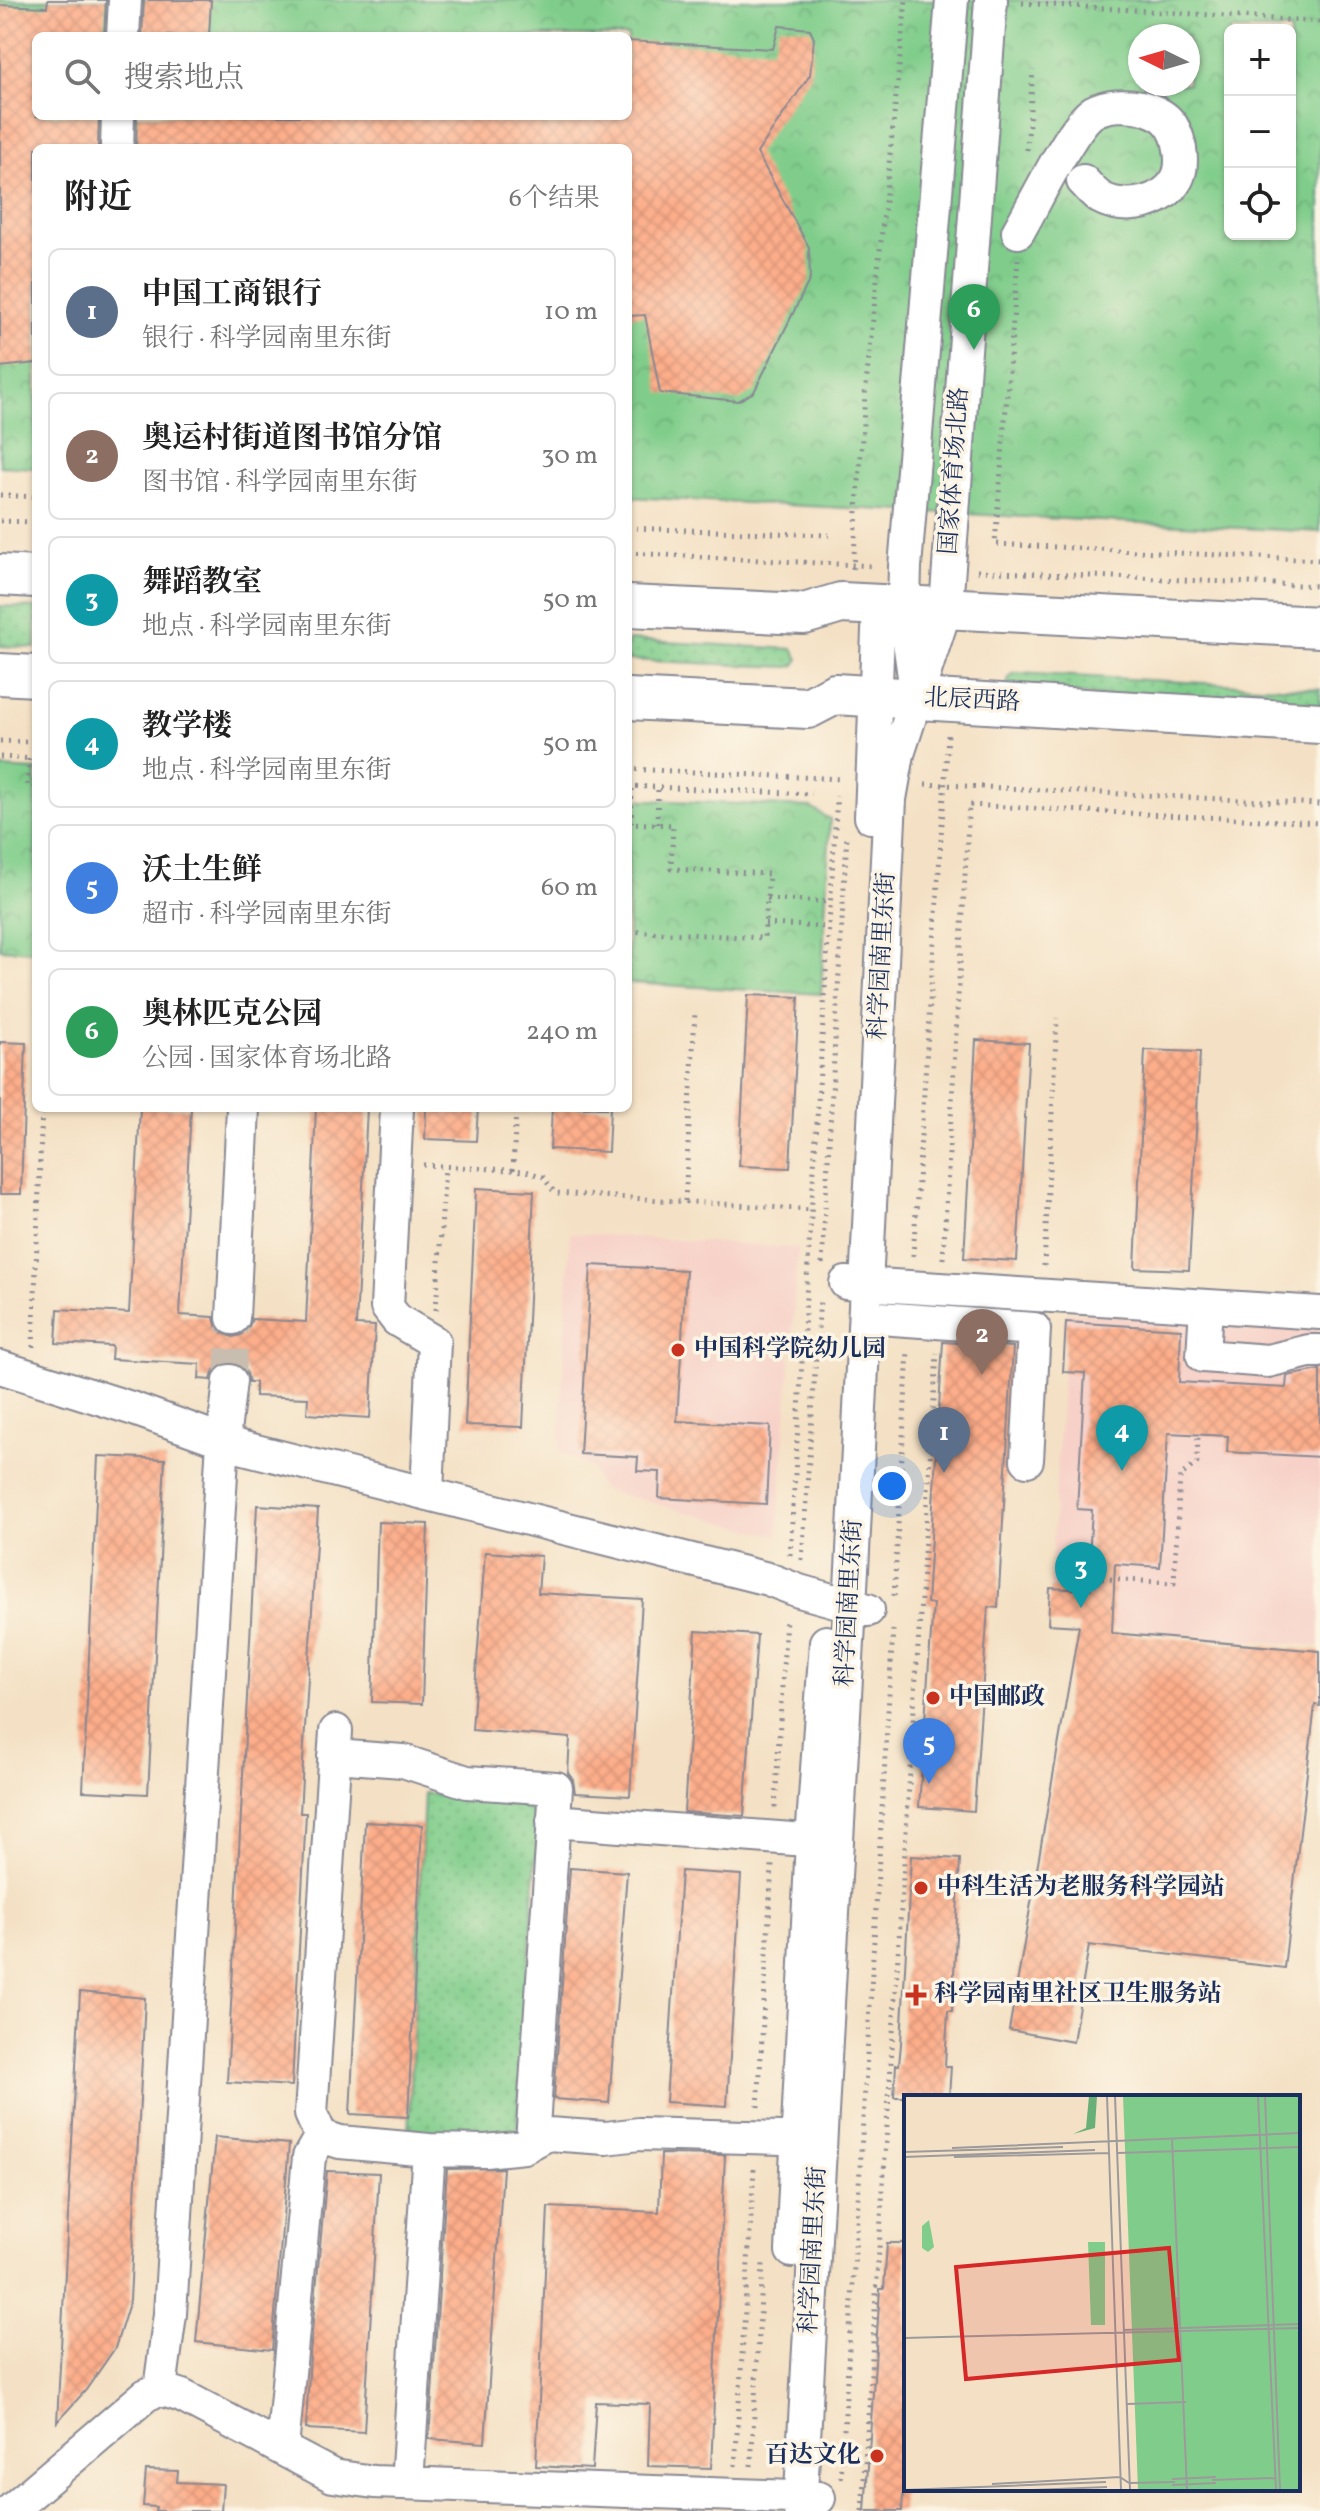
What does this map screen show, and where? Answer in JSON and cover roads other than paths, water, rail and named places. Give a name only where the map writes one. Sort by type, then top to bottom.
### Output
[{"type":"main road","points":[[0,575],[32,577]]},
{"type":"main road","points":[[632,606],[804,614],[841,603],[902,601],[1320,627]]},
{"type":"main road","points":[[0,674],[32,676]]},
{"type":"main road","name":"北辰西路","points":[[632,699],[808,708],[835,694],[1320,723]]},
{"type":"street","points":[[123,32],[125,0]]},
{"type":"street","name":"国家体育场北路","points":[[902,601],[952,0]]},
{"type":"street","name":"国家体育场北路","points":[[902,601],[991,0]]},
{"type":"street","points":[[1019,238],[1075,132],[1094,112],[1125,104],[1149,109],[1169,121],[1180,146],[1179,177],[1164,194],[1145,202],[1120,205],[1099,197],[1083,181]]},
{"type":"street","points":[[117,144],[118,120]]},
{"type":"street","points":[[0,1367],[223,1441],[768,1579],[846,1608],[871,1285],[870,821],[874,696],[902,601]]},
{"type":"street","points":[[902,601],[917,698]]},
{"type":"street","name":"科学园南里东街","points":[[791,2500],[819,2139],[846,1608],[875,1317],[871,1285],[890,799],[898,754],[917,698]]},
{"type":"street","points":[[233,1318],[243,1112]]},
{"type":"street","points":[[397,1112],[387,1307],[397,1320],[434,1342],[427,1492]]},
{"type":"street","points":[[871,1285],[1320,1313]]},
{"type":"street","points":[[1206,1306],[1203,1356],[1268,1361],[1320,1351]]},
{"type":"street","points":[[875,1317],[1034,1329],[1027,1460]]},
{"type":"street","points":[[160,2389],[170,2314],[223,1441],[230,1381]]},
{"type":"street","points":[[532,2142],[556,1788],[467,1782],[403,1761],[335,1744],[311,2114],[321,2136],[340,2142],[429,2150],[486,2151],[524,2147],[548,2134],[606,2138],[639,2134],[819,2139]]},
{"type":"street","points":[[553,1821],[835,1842]]},
{"type":"street","points":[[282,2449],[309,2157],[321,2136]]},
{"type":"street","points":[[407,2483],[429,2150]]},
{"type":"street","points":[[10,2511],[146,2395],[160,2389],[182,2396],[333,2476],[374,2482],[791,2500]]},
{"type":"tunnel","points":[[230,1381],[233,1318]]},
{"type":"place","name":"奥林匹克公园","points":[[974,350]]},
{"type":"place","name":"中国科学院幼儿园","points":[[678,1350]]},
{"type":"place","name":"奥运村街道图书馆分馆","points":[[982,1375]]},
{"type":"place","name":"教学楼","points":[[1122,1471]]},
{"type":"place","name":"中国工商银行","points":[[944,1473]]},
{"type":"place","name":"舞蹈教室","points":[[1081,1608]]},
{"type":"place","name":"中国邮政","points":[[933,1698]]},
{"type":"place","name":"沃土生鲜","points":[[929,1784]]},
{"type":"place","name":"中科生活为老服务科学园站","points":[[921,1888]]},
{"type":"place","name":"科学园南里社区卫生服务站","points":[[916,1995]]},
{"type":"place","name":"百达文化","points":[[877,2456]]}]
